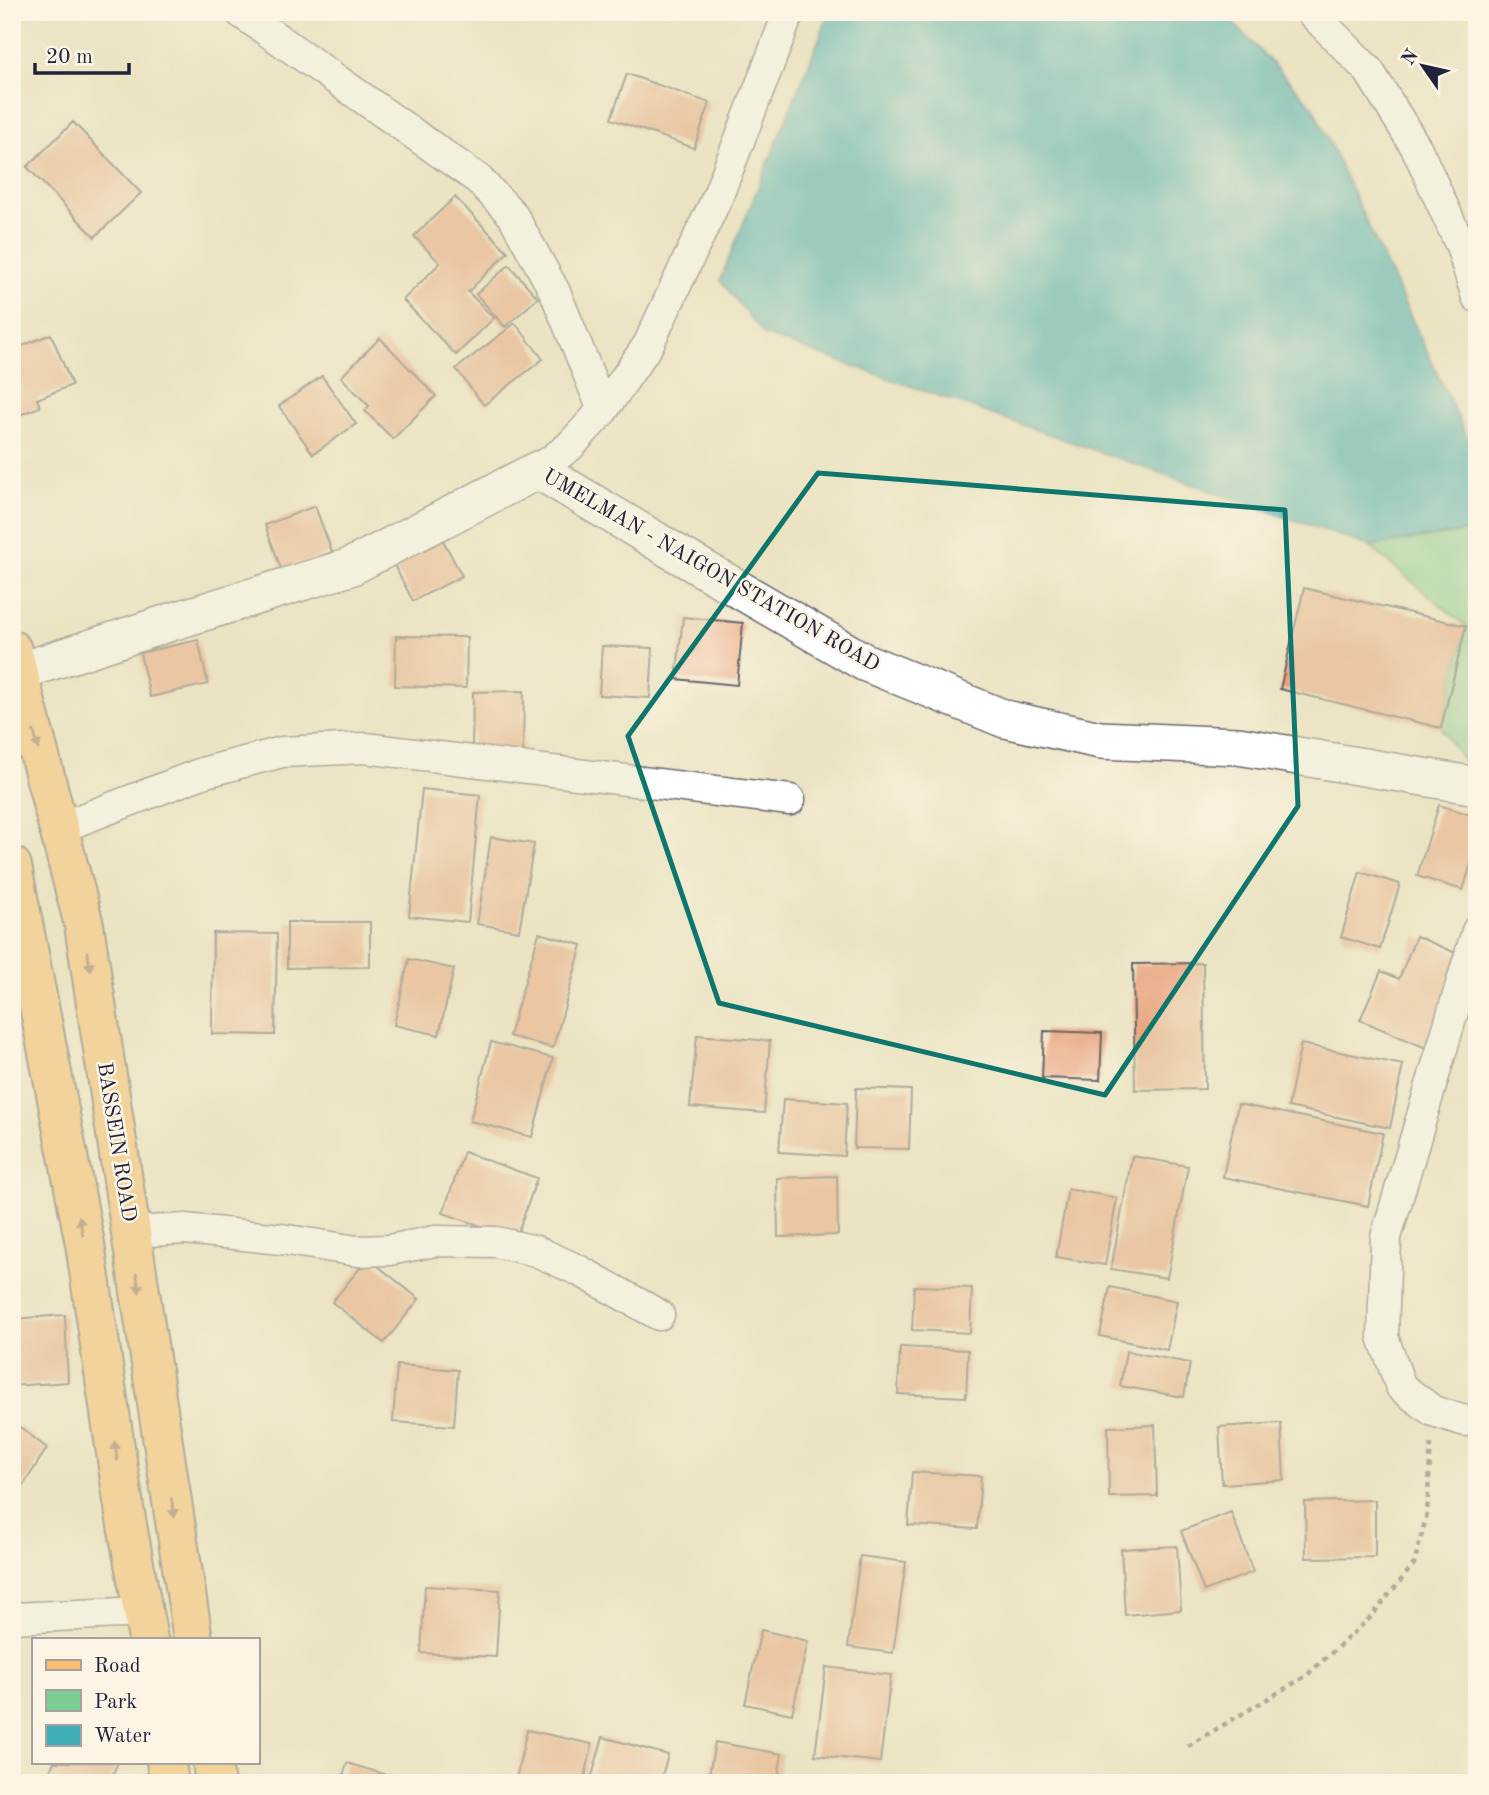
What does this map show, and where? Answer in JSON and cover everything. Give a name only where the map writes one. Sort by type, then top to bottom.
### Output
[{"type":"main road","name":"BASSEIN ROAD","points":[[14,665],[84,925],[193,1638]]},
{"type":"main road","points":[[12,866],[85,1244],[125,1514],[146,1625]]},
{"type":"main road","points":[[166,1764],[169,1783]]},
{"type":"main road","points":[[212,1764],[215,1783]]},
{"type":"street","points":[[240,12],[478,180],[512,214],[555,292],[603,410]]},
{"type":"street","points":[[538,470],[569,447],[603,410],[648,345],[717,198],[789,12]]},
{"type":"street","points":[[1311,12],[1369,71],[1417,149],[1461,246],[1477,297]]},
{"type":"street","name":"UMELMAN - NAIGON STATION ROAD","points":[[14,665],[168,623],[349,567],[538,470],[864,662],[1005,719],[1100,740],[1238,746],[1477,786]]},
{"type":"street","points":[[59,828],[202,772],[282,752],[365,748],[790,800]]},
{"type":"street","points":[[1477,931],[1386,1237],[1383,1336],[1401,1387],[1433,1410],[1465,1420],[1477,1420]]},
{"type":"street","points":[[130,1232],[186,1229],[281,1238],[357,1251],[389,1250],[435,1241],[496,1242],[536,1251],[580,1271],[659,1315]]},
{"type":"street","points":[[12,1618],[146,1625]]},
{"type":"path","points":[[1188,1746],[1306,1675],[1371,1617],[1414,1564],[1427,1514],[1433,1410]]},
{"type":"highlighted area","points":[[818,473],[1285,510],[1298,806],[1105,1095],[719,1003],[628,736]]},
{"type":"green space","points":[[1477,530],[1477,781],[1441,728],[1466,626],[1369,546]]},
{"type":"water","points":[[830,12],[1223,12],[1312,105],[1477,459],[1477,530],[1369,546],[764,335],[720,280]]},
{"type":"building","points":[[627,74],[710,103],[694,148],[611,119]]},
{"type":"building","points":[[73,122],[141,193],[95,237],[27,167]]},
{"type":"building","points":[[455,197],[508,252],[468,292],[494,318],[456,355],[403,300],[440,263],[414,236]]},
{"type":"building","points":[[509,265],[538,298],[505,327],[476,294]]},
{"type":"building","points":[[515,323],[543,359],[484,405],[456,369]]},
{"type":"building","points":[[51,334],[72,385],[37,399],[40,407],[12,418],[12,350]]},
{"type":"building","points":[[380,338],[436,396],[393,439],[365,411],[369,406],[341,377]]},
{"type":"building","points":[[322,376],[356,424],[313,454],[279,406]]},
{"type":"building","points":[[315,506],[332,552],[282,571],[265,525]]},
{"type":"building","points":[[436,527],[462,576],[413,601],[387,552]]},
{"type":"building","points":[[1304,588],[1466,626],[1441,728],[1280,689]]},
{"type":"building","points":[[683,617],[743,623],[737,685],[676,679]]},
{"type":"building","points":[[396,636],[467,637],[466,688],[395,686]]},
{"type":"building","points":[[198,640],[208,684],[150,697],[140,653]]},
{"type":"building","points":[[602,646],[653,648],[650,698],[599,695]]},
{"type":"building","points":[[524,691],[523,752],[472,751],[473,692]]},
{"type":"building","points":[[422,789],[480,795],[468,922],[409,916]]},
{"type":"building","points":[[1439,805],[1477,817],[1477,844],[1463,890],[1417,876]]},
{"type":"building","points":[[491,837],[534,844],[519,931],[477,924]]},
{"type":"building","points":[[1360,872],[1400,884],[1380,949],[1341,937]]},
{"type":"building","points":[[287,922],[370,922],[370,967],[287,968]]},
{"type":"building","points":[[213,933],[277,934],[275,1035],[212,1034]]},
{"type":"building","points":[[539,933],[582,945],[553,1048],[509,1036]]},
{"type":"building","points":[[1416,936],[1465,957],[1426,1048],[1360,1020],[1381,971],[1399,979]]},
{"type":"building","points":[[409,959],[454,969],[439,1035],[394,1025]]},
{"type":"building","points":[[1203,963],[1205,1089],[1135,1090],[1133,964]]},
{"type":"building","points":[[1044,1031],[1102,1033],[1100,1080],[1042,1078]]},
{"type":"building","points":[[697,1035],[770,1041],[764,1113],[690,1107]]},
{"type":"building","points":[[491,1042],[553,1058],[532,1137],[470,1121]]},
{"type":"building","points":[[1301,1044],[1403,1065],[1390,1128],[1288,1107]]},
{"type":"building","points":[[856,1088],[911,1090],[909,1149],[854,1148]]},
{"type":"building","points":[[783,1099],[847,1103],[844,1156],[779,1152]]},
{"type":"building","points":[[1238,1104],[1383,1133],[1368,1206],[1223,1177]]},
{"type":"building","points":[[464,1152],[537,1178],[516,1238],[443,1213]]},
{"type":"building","points":[[1132,1156],[1188,1166],[1167,1278],[1111,1269]]},
{"type":"building","points":[[837,1176],[838,1235],[778,1237],[777,1178]]},
{"type":"building","points":[[1068,1189],[1117,1198],[1105,1265],[1056,1257]]},
{"type":"building","points":[[368,1258],[419,1299],[384,1343],[332,1302]]},
{"type":"building","points":[[914,1286],[972,1288],[970,1333],[912,1330]]},
{"type":"building","points":[[1110,1287],[1177,1301],[1167,1350],[1100,1336]]},
{"type":"building","points":[[65,1315],[68,1382],[12,1386],[12,1319]]},
{"type":"building","points":[[900,1347],[968,1350],[966,1397],[898,1394]]},
{"type":"building","points":[[1126,1351],[1190,1363],[1184,1397],[1120,1386]]},
{"type":"building","points":[[397,1365],[458,1370],[454,1426],[393,1422]]},
{"type":"building","points":[[1281,1423],[1284,1480],[1222,1484],[1219,1427]]},
{"type":"building","points":[[1155,1425],[1157,1496],[1109,1497],[1108,1427]]},
{"type":"building","points":[[20,1427],[47,1448],[12,1503],[12,1439]]},
{"type":"building","points":[[912,1472],[981,1476],[977,1529],[908,1525]]},
{"type":"building","points":[[1375,1500],[1375,1557],[1306,1558],[1305,1502]]},
{"type":"building","points":[[1231,1512],[1253,1572],[1204,1591],[1181,1531]]},
{"type":"building","points":[[1177,1546],[1181,1610],[1125,1615],[1121,1549]]},
{"type":"building","points":[[860,1556],[906,1562],[893,1653],[848,1647]]},
{"type":"building","points":[[425,1586],[500,1590],[496,1657],[421,1653]]},
{"type":"building","points":[[761,1630],[808,1641],[792,1714],[745,1704]]},
{"type":"building","points":[[826,1667],[891,1675],[880,1762],[815,1755]]},
{"type":"building","points":[[527,1730],[592,1744],[584,1783],[515,1783]]},
{"type":"building","points":[[603,1737],[668,1755],[660,1783],[590,1783]]},
{"type":"building","points":[[715,1742],[782,1754],[777,1783],[724,1783],[708,1780]]},
{"type":"building","points":[[347,1763],[409,1782],[409,1783],[341,1783]]},
{"type":"building","points":[[53,1764],[117,1764],[109,1783],[45,1783]]}]
